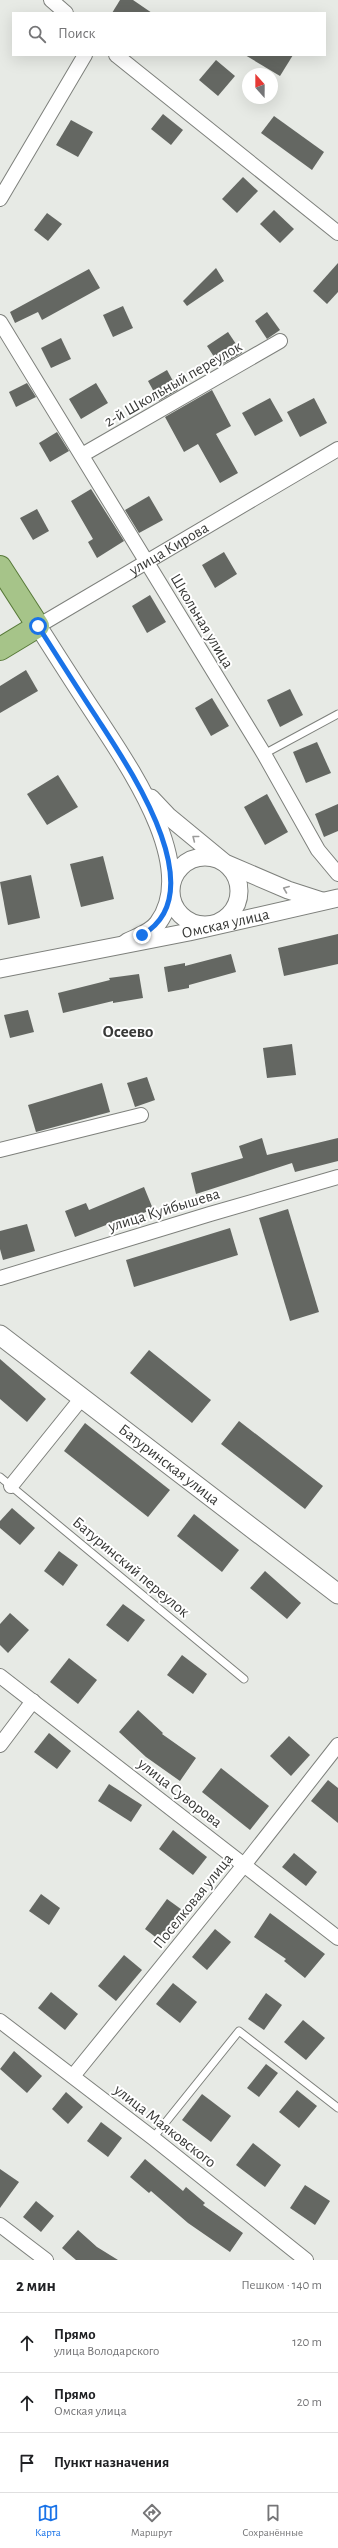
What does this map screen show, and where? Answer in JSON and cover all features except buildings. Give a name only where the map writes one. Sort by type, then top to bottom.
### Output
[{"type":"main road","points":[[0,567],[38,626]]},
{"type":"main road","name":"улица Кирова","points":[[0,649],[38,626]]},
{"type":"main road","name":"Батуринская улица","points":[[0,1335],[82,1400],[338,1594]]},
{"type":"street","points":[[50,0],[65,12]]},
{"type":"street","points":[[0,199],[84,56]]},
{"type":"street","points":[[117,56],[338,233]]},
{"type":"street","name":"Школьная улица","points":[[0,322],[264,754],[318,850],[338,874]]},
{"type":"street","name":"2-й Школьный переулок","points":[[82,455],[280,341]]},
{"type":"street","name":"улица Кирова","points":[[38,626],[338,449]]},
{"type":"street","points":[[38,626],[139,784],[163,840],[174,904],[182,916],[199,924],[214,925],[223,920],[232,912],[239,895],[236,877],[225,863],[168,816],[139,784]]},
{"type":"street","points":[[171,890],[176,872],[190,860],[208,857],[225,863]]},
{"type":"street","name":"Омская улица","points":[[225,863],[288,890],[330,899]]},
{"type":"street","name":"Омская улица","points":[[127,942],[157,924],[164,912],[171,890]]},
{"type":"street","name":"Омская улица","points":[[0,969],[214,925],[330,899]]},
{"type":"street","points":[[0,1150],[141,1115]]},
{"type":"street","name":"улица Куйбышева","points":[[0,1278],[210,1214],[338,1178]]},
{"type":"street","points":[[11,1486],[82,1400]]},
{"type":"street","name":"улица Суворова","points":[[0,1676],[338,1938]]},
{"type":"street","points":[[0,1745],[33,1701]]},
{"type":"street","name":"Поселковая улица","points":[[73,2076],[336,1751]]},
{"type":"street","name":"улица Маяковского","points":[[3,2029],[73,2076],[306,2260]]},
{"type":"street","points":[[0,2225],[46,2260]]},
{"type":"lane","points":[[264,754],[338,714]]},
{"type":"lane","name":"Батуринский переулок","points":[[0,1477],[244,1679]]},
{"type":"lane","points":[[153,2138],[239,2031],[338,2108]]},
{"type":"district","name":"Осеево","points":[[128,1031]]},
{"type":"route","points":[[38,626],[139,784],[152,808],[159,828],[163,840],[171,890],[161,918],[157,924],[142,935]]}]
